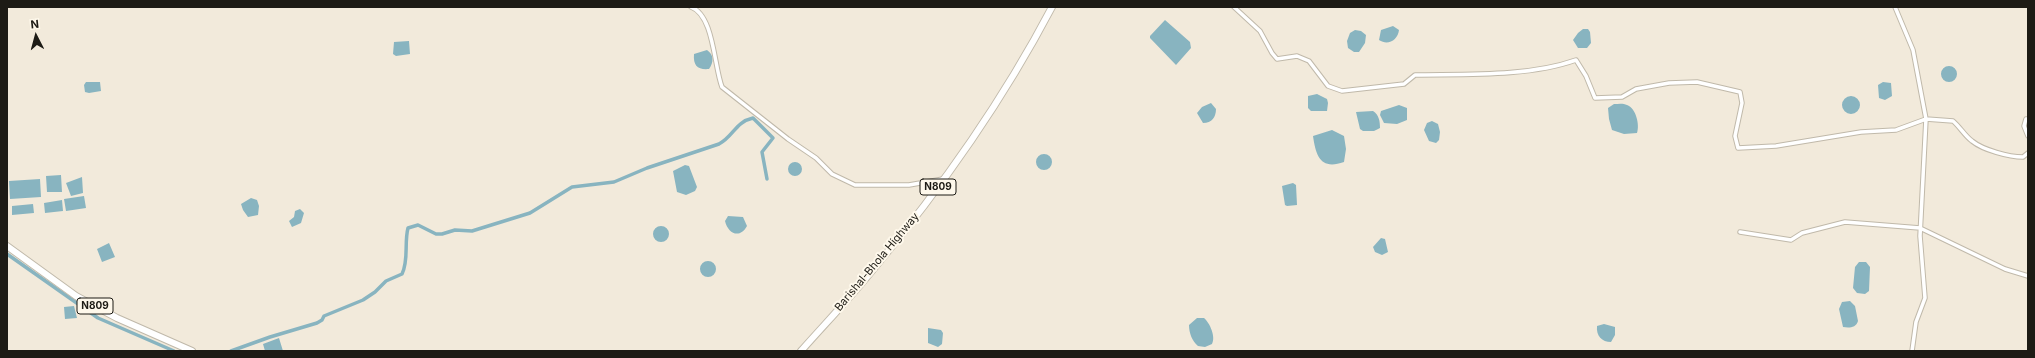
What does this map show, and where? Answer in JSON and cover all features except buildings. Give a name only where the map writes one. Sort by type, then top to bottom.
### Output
[{"type":"highway","name":"Barishal-Bhola Highway","points":[[801,351],[871,272],[944,179],[994,107],[1052,7]]},
{"type":"highway","name":"N809","points":[[7,246],[76,296],[117,318],[192,351]]},
{"type":"street","points":[[692,7],[697,9],[702,16],[714,48],[722,87],[788,139],[816,158],[832,174],[855,185],[909,185],[944,179]]},
{"type":"street","points":[[1234,7],[1260,31],[1272,53],[1277,58],[1296,56],[1309,61],[1328,86],[1342,91],[1354,91],[1388,84],[1404,84],[1415,75],[1513,72],[1563,64],[1576,60],[1586,76],[1595,98],[1622,97],[1636,89],[1669,83],[1697,82],[1740,92],[1742,103],[1735,136],[1738,148],[1776,146],[1861,132],[1896,130],[1926,118],[1953,121],[1972,142],[1999,153],[2012,157],[2023,158],[2028,153]]},
{"type":"street","points":[[1895,7],[1913,50],[1926,118],[1920,228],[1925,298],[1916,322],[1912,351]]},
{"type":"street","points":[[2028,119],[2026,119],[2024,126],[2028,136]]},
{"type":"street","points":[[1740,232],[1791,240],[1802,233],[1845,222],[1920,228],[2005,270],[2028,276]]},
{"type":"water","points":[[1165,20],[1190,42],[1191,48],[1176,65],[1150,38],[1150,36]]},
{"type":"water","points":[[1393,26],[1399,30],[1395,39],[1389,42],[1382,42],[1379,40],[1381,30]]},
{"type":"water","points":[[1583,29],[1588,29],[1590,32],[1591,43],[1587,48],[1578,48],[1573,40]]},
{"type":"water","points":[[1355,30],[1361,31],[1366,35],[1365,43],[1359,52],[1354,52],[1348,48],[1347,41],[1350,33]]},
{"type":"water","points":[[409,41],[410,54],[396,56],[393,54],[394,42]]},
{"type":"water","points":[[707,50],[712,56],[712,64],[709,69],[699,68],[694,62],[694,54]]},
{"type":"water","points":[[1949,66],[1956,71],[1957,74],[1952,81],[1949,82],[1942,77],[1941,74],[1946,67]]},
{"type":"water","points":[[86,82],[100,82],[101,91],[89,93],[85,92],[84,85]]},
{"type":"water","points":[[1883,82],[1891,83],[1892,96],[1885,100],[1879,98],[1878,85]]},
{"type":"water","points":[[1317,94],[1327,99],[1327,111],[1311,111],[1308,108],[1308,96]]},
{"type":"water","points":[[1851,96],[1857,99],[1860,105],[1857,111],[1851,114],[1845,111],[1842,105],[1845,99]]},
{"type":"water","points":[[1211,103],[1216,109],[1215,115],[1211,121],[1203,123],[1197,113],[1202,107]]},
{"type":"water","points":[[1614,104],[1625,104],[1633,110],[1638,121],[1637,133],[1624,134],[1612,130],[1608,108]]},
{"type":"water","points":[[1399,105],[1407,108],[1407,120],[1397,124],[1384,123],[1380,115],[1381,111]]},
{"type":"water","points":[[1373,111],[1379,118],[1380,128],[1374,131],[1363,131],[1360,129],[1356,112]]},
{"type":"water","points":[[1432,121],[1438,124],[1440,132],[1439,140],[1436,143],[1429,141],[1424,130],[1427,123]]},
{"type":"water","points":[[1332,130],[1344,136],[1346,149],[1344,162],[1336,164],[1325,163],[1321,160],[1316,150],[1313,136]]},
{"type":"water","points":[[1041,154],[1047,154],[1052,159],[1050,168],[1047,170],[1041,170],[1036,165],[1036,159]]},
{"type":"water","points":[[792,162],[798,162],[802,166],[802,172],[798,176],[792,176],[788,172],[788,166]]},
{"type":"water","points":[[685,165],[689,166],[697,187],[695,191],[686,195],[677,192],[673,171]]},
{"type":"water","points":[[61,175],[62,192],[47,192],[46,176]]},
{"type":"water","points":[[82,177],[83,193],[71,196],[66,183]]},
{"type":"water","points":[[40,179],[41,197],[10,199],[9,181]]},
{"type":"water","points":[[1293,183],[1296,185],[1297,205],[1287,206],[1285,205],[1282,186]]},
{"type":"water","points":[[84,196],[86,208],[66,211],[64,199]]},
{"type":"water","points":[[251,198],[257,200],[259,206],[258,215],[248,217],[241,204]]},
{"type":"water","points":[[62,200],[63,211],[45,213],[44,203]]},
{"type":"water","points":[[33,204],[34,213],[12,215],[12,206]]},
{"type":"water","points":[[300,209],[304,213],[301,223],[292,227],[289,221],[294,217],[295,211]]},
{"type":"water","points":[[728,216],[743,217],[747,226],[741,233],[738,234],[731,232],[725,221]]},
{"type":"water","points":[[661,226],[667,228],[669,234],[667,240],[661,242],[655,240],[653,234],[655,228]]},
{"type":"water","points":[[1381,238],[1385,239],[1388,252],[1382,255],[1375,252],[1373,247]]},
{"type":"water","points":[[109,243],[115,257],[102,262],[97,249]]},
{"type":"water","points":[[705,261],[711,261],[716,266],[714,275],[711,277],[705,277],[700,272],[700,266]]},
{"type":"water","points":[[1859,262],[1866,262],[1870,267],[1869,291],[1865,294],[1857,293],[1853,288],[1855,267]]},
{"type":"water","points":[[1850,301],[1855,306],[1858,321],[1854,326],[1843,327],[1839,309],[1842,302]]},
{"type":"water","points":[[74,306],[77,318],[65,319],[64,307]]},
{"type":"water","points":[[1197,318],[1204,318],[1206,320],[1213,334],[1212,344],[1205,347],[1198,346],[1190,334],[1189,325]]},
{"type":"water","points":[[1604,324],[1615,327],[1615,335],[1611,342],[1602,340],[1598,333],[1597,326]]},
{"type":"water","points":[[928,328],[941,330],[943,333],[942,344],[938,347],[928,343]]},
{"type":"water","points":[[279,338],[283,351],[265,351],[263,344]]},
{"type":"waterway","points":[[231,351],[270,337],[317,323],[322,320],[324,316],[363,300],[375,292],[386,281],[402,274],[406,257],[408,228],[418,225],[436,234],[442,234],[455,230],[472,231],[530,213],[572,187],[614,182],[647,168],[719,144],[724,141],[738,126],[753,118],[773,138],[762,152],[767,179]]},
{"type":"waterway","points":[[7,254],[98,318],[174,351]]}]
